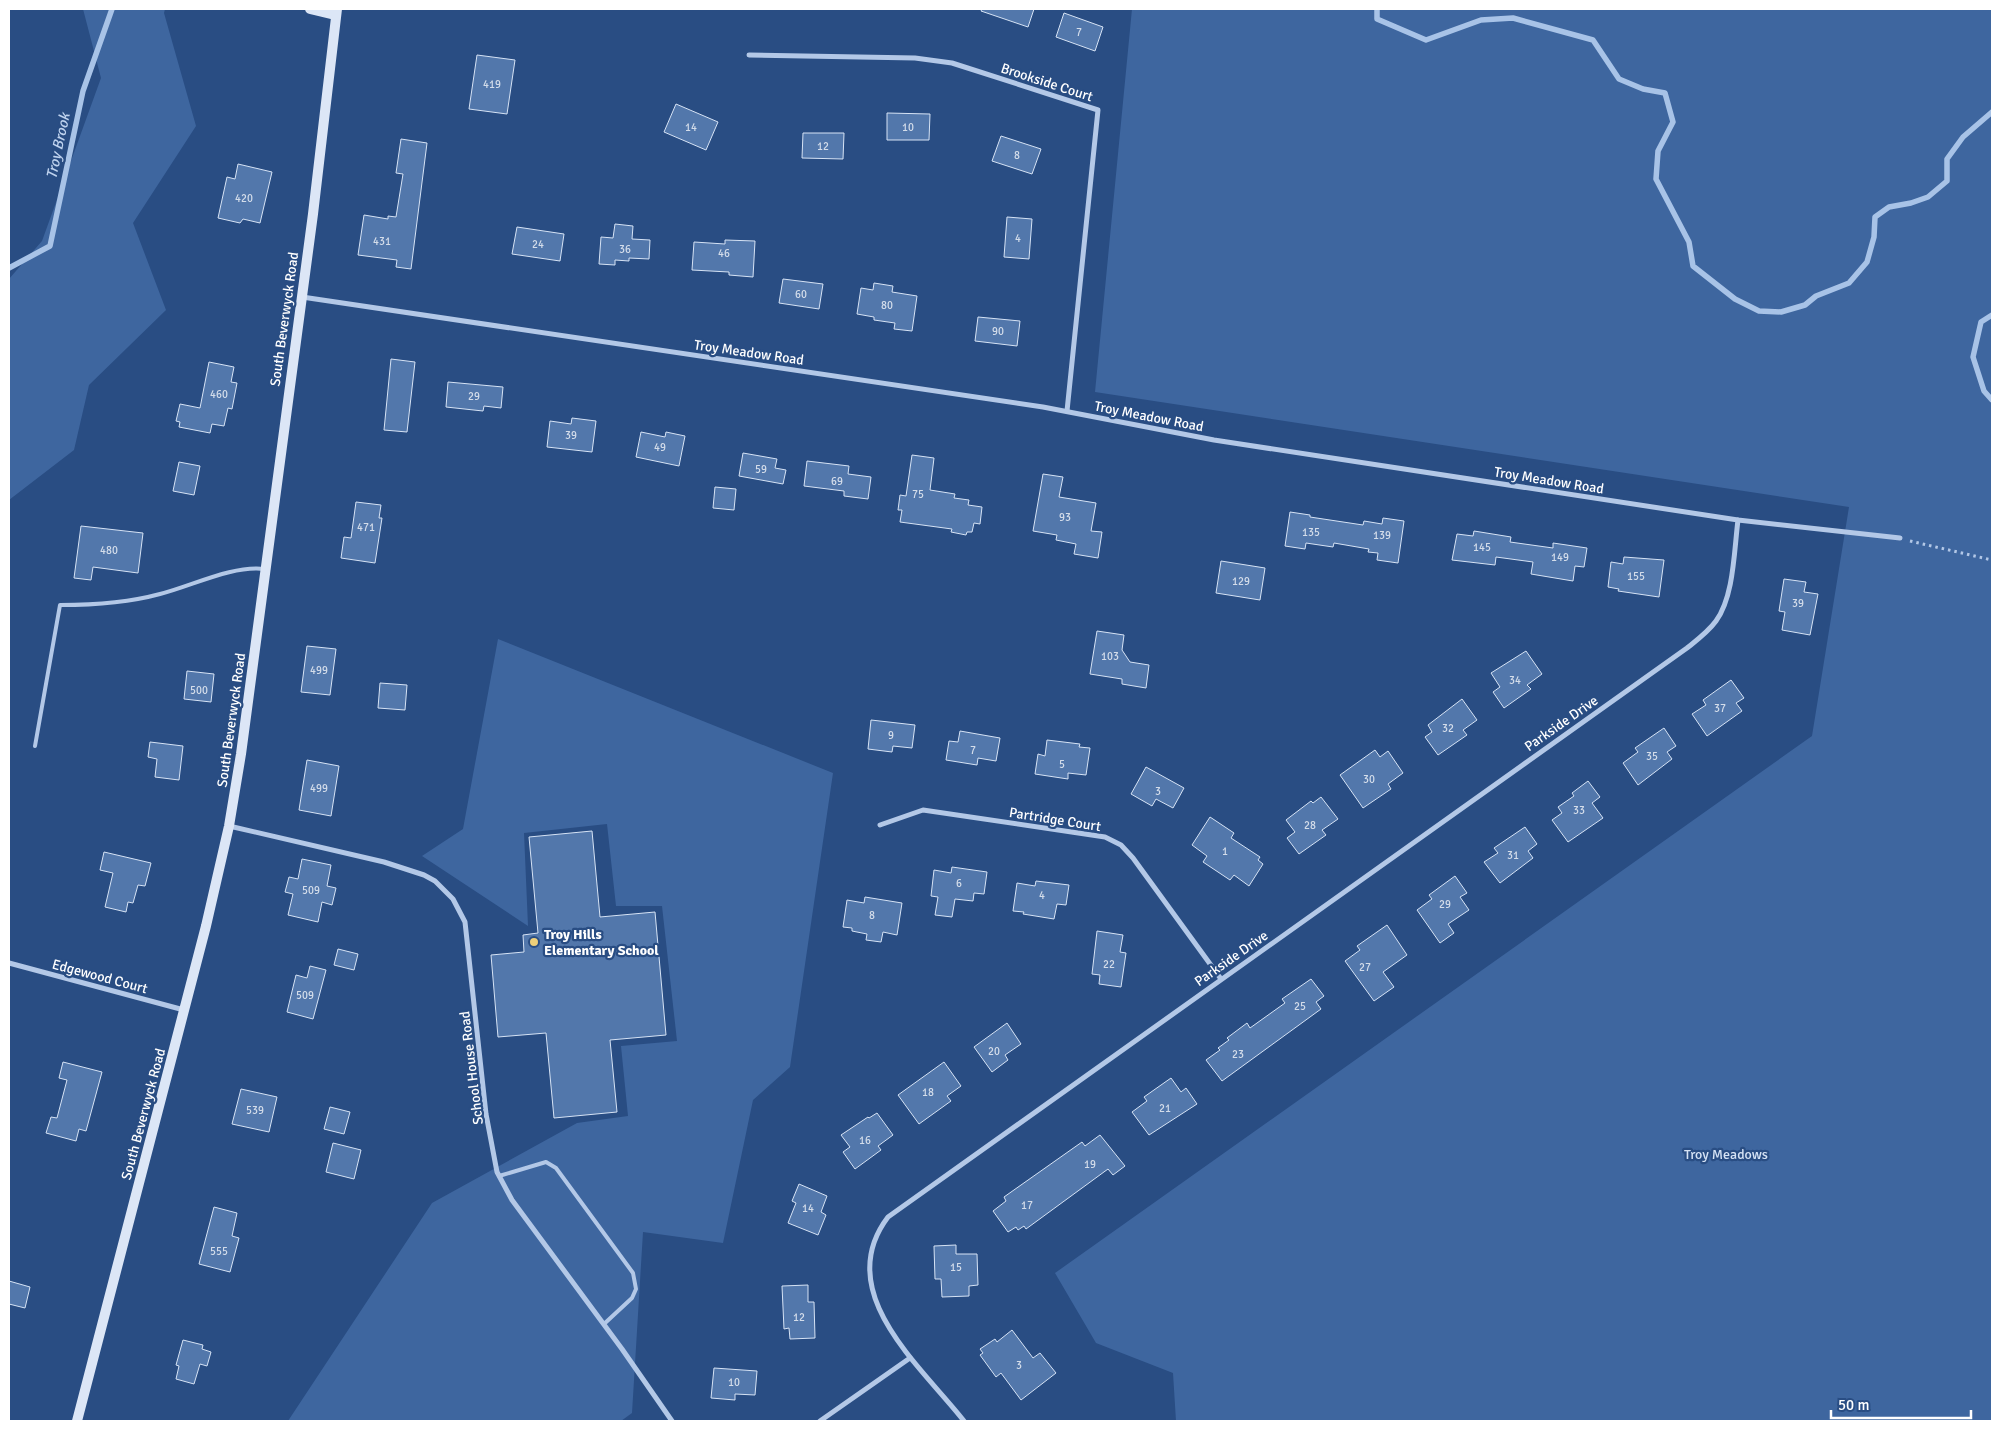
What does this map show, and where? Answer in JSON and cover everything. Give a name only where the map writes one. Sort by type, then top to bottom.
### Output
[{"type":"main road","points":[[310,9],[336,12]]},
{"type":"main road","name":"South Beverwyck Road","points":[[76,1421],[184,1010],[229,826],[243,735],[314,205],[336,12]]},
{"type":"street","name":"Brookside Court","points":[[749,56],[916,58],[952,63],[1098,110],[1067,411]]},
{"type":"street","name":"Troy Meadow Road","points":[[301,297],[1067,411],[1214,440],[1738,520],[1900,538]]},
{"type":"street","name":"Parkside Drive","points":[[964,1421],[910,1358],[885,1320],[872,1289],[869,1264],[871,1251],[880,1228],[888,1218],[1707,632],[1716,622],[1727,599],[1738,520]]},
{"type":"street","name":"Partridge Court","points":[[880,825],[923,810],[1105,837],[1121,846],[1133,858],[1222,979]]},
{"type":"street","name":"School House Road","points":[[229,826],[384,862],[424,875],[445,889],[453,899],[465,922],[486,1114],[499,1176],[512,1200],[604,1324],[672,1421]]},
{"type":"street","name":"Edgewood Court","points":[[9,963],[184,1010]]},
{"type":"street","points":[[820,1421],[910,1358]]},
{"type":"lane","points":[[35,746],[60,605],[116,603],[159,595],[234,572],[253,568],[265,569]]},
{"type":"lane","points":[[499,1176],[546,1162],[556,1168],[633,1273],[636,1289],[632,1298],[604,1324]]},
{"type":"path","points":[[1900,538],[1992,560]]},
{"type":"green space","points":[[83,9],[165,9],[164,13],[196,126],[133,223],[166,310],[89,385],[74,450],[9,500],[9,279],[42,241],[101,78]]},
{"type":"green space","name":"Troy Meadows","points":[[1132,9],[1992,9],[1992,1421],[1176,1421],[1173,1373],[1096,1343],[1055,1273],[1812,736],[1849,507],[1095,392]]},
{"type":"green space","points":[[498,639],[833,773],[790,1067],[753,1100],[723,1243],[643,1232],[632,1413],[621,1421],[288,1421],[432,1203],[577,1123],[628,1116],[621,1046],[677,1041],[662,906],[616,906],[607,824],[524,833],[528,926],[422,856],[463,829]]},
{"type":"building","points":[[982,9],[1034,9],[1028,27],[981,11]]},
{"type":"building","points":[[1064,13],[1103,27],[1095,51],[1056,37]]},
{"type":"building","points":[[477,55],[515,60],[507,114],[469,109]]},
{"type":"building","points":[[676,104],[718,122],[706,150],[664,132]]},
{"type":"building","points":[[887,113],[930,114],[929,140],[887,140]]},
{"type":"building","points":[[803,133],[844,133],[843,159],[802,158]]},
{"type":"building","points":[[1001,136],[1041,149],[1032,174],[992,161]]},
{"type":"building","points":[[401,139],[427,143],[411,269],[396,267],[397,260],[358,255],[364,215],[388,219],[388,216],[396,217],[403,174],[396,173]]},
{"type":"building","points":[[238,164],[272,172],[260,223],[243,219],[240,223],[218,218],[227,177],[235,179]]},
{"type":"building","points":[[1007,217],[1032,219],[1029,259],[1004,257]]},
{"type":"building","points":[[615,224],[633,226],[632,239],[650,240],[649,259],[629,258],[629,261],[615,260],[615,265],[599,264],[601,237],[613,238]]},
{"type":"building","points":[[517,227],[564,234],[560,261],[512,254]]},
{"type":"building","points":[[725,240],[755,241],[753,277],[729,275],[729,272],[692,270],[694,242],[725,244]]},
{"type":"building","points":[[783,279],[823,284],[819,309],[779,303]]},
{"type":"building","points":[[874,283],[893,286],[892,292],[917,296],[912,331],[894,329],[895,323],[874,320],[874,317],[857,314],[861,288],[873,290]]},
{"type":"building","points":[[978,317],[1020,321],[1017,346],[975,341]]},
{"type":"building","points":[[391,359],[415,362],[407,432],[384,430]]},
{"type":"building","points":[[209,362],[234,367],[231,382],[237,383],[232,409],[228,408],[224,426],[212,424],[210,433],[179,427],[180,422],[176,421],[180,404],[200,408]]},
{"type":"building","points":[[448,382],[503,387],[501,408],[484,406],[483,411],[446,407]]},
{"type":"building","points":[[572,418],[596,421],[592,452],[547,447],[550,421],[571,424]]},
{"type":"building","points":[[641,432],[665,437],[666,432],[685,436],[679,466],[636,457]]},
{"type":"building","points":[[743,453],[777,459],[775,468],[786,470],[783,484],[739,476]]},
{"type":"building","points":[[912,455],[934,458],[930,490],[955,494],[954,498],[969,500],[968,505],[982,507],[980,524],[974,523],[972,532],[967,532],[966,535],[951,532],[952,529],[900,522],[902,510],[898,510],[900,495],[906,496]]},
{"type":"building","points":[[807,461],[849,466],[848,474],[871,477],[868,499],[844,496],[844,491],[804,486]]},
{"type":"building","points":[[179,462],[200,466],[194,495],[173,491]]},
{"type":"building","points":[[1043,474],[1063,477],[1059,497],[1096,503],[1091,531],[1102,532],[1098,558],[1074,554],[1076,544],[1056,540],[1057,535],[1033,531]]},
{"type":"building","points":[[715,487],[736,489],[734,510],[713,508]]},
{"type":"building","points":[[356,502],[381,505],[379,518],[382,518],[375,563],[341,558],[344,537],[351,538]]},
{"type":"building","points":[[1290,512],[1363,525],[1364,521],[1382,524],[1383,518],[1404,521],[1398,563],[1377,560],[1378,553],[1368,552],[1369,549],[1334,543],[1333,547],[1306,543],[1305,549],[1285,546]]},
{"type":"building","points":[[81,526],[143,533],[138,573],[93,567],[91,580],[74,578]]},
{"type":"building","points":[[1474,531],[1511,537],[1510,542],[1553,548],[1553,543],[1587,548],[1584,567],[1575,566],[1573,581],[1531,574],[1533,562],[1496,557],[1495,565],[1452,560],[1457,534],[1473,536]]},
{"type":"building","points":[[1624,557],[1664,560],[1659,597],[1618,591],[1619,589],[1608,587],[1611,562],[1623,564]]},
{"type":"building","points":[[1221,561],[1265,568],[1260,600],[1216,593]]},
{"type":"building","points":[[1784,579],[1806,582],[1804,592],[1818,594],[1810,635],[1782,630],[1785,612],[1779,611]]},
{"type":"building","points":[[1097,631],[1124,635],[1122,650],[1130,662],[1149,665],[1146,688],[1122,684],[1122,679],[1090,674]]},
{"type":"building","points":[[307,646],[336,649],[330,695],[301,692]]},
{"type":"building","points":[[1526,651],[1542,674],[1527,685],[1531,689],[1504,708],[1493,692],[1500,687],[1491,673]]},
{"type":"building","points":[[187,671],[214,674],[211,702],[184,699]]},
{"type":"building","points":[[1731,680],[1744,698],[1736,703],[1742,711],[1707,736],[1692,714],[1706,705],[1703,700]]},
{"type":"building","points":[[380,683],[407,685],[405,710],[378,708]]},
{"type":"building","points":[[1462,699],[1477,720],[1463,730],[1467,735],[1438,755],[1425,737],[1432,732],[1428,725]]},
{"type":"building","points":[[871,720],[915,725],[912,748],[893,746],[892,752],[868,749]]},
{"type":"building","points":[[1664,728],[1676,746],[1667,752],[1672,759],[1638,785],[1623,763],[1638,752],[1635,748]]},
{"type":"building","points":[[960,731],[1000,738],[996,761],[978,758],[977,765],[946,760],[949,741],[958,742]]},
{"type":"building","points":[[1047,740],[1080,744],[1079,747],[1090,748],[1086,775],[1068,773],[1068,779],[1035,774],[1038,754],[1045,756]]},
{"type":"building","points":[[150,742],[183,746],[179,780],[155,777],[157,759],[148,757]]},
{"type":"building","points":[[1375,750],[1380,757],[1388,751],[1403,773],[1388,784],[1391,789],[1363,808],[1340,775]]},
{"type":"building","points":[[307,760],[339,766],[331,816],[299,810]]},
{"type":"building","points":[[1146,767],[1184,788],[1173,808],[1156,799],[1152,806],[1131,794]]},
{"type":"building","points":[[1588,781],[1600,797],[1592,803],[1603,818],[1568,842],[1552,820],[1562,813],[1558,807],[1574,796],[1572,793]]},
{"type":"building","points":[[1321,797],[1338,819],[1322,830],[1326,835],[1299,854],[1287,838],[1295,832],[1286,820],[1311,801],[1313,803]]},
{"type":"building","points":[[1210,817],[1234,833],[1231,838],[1260,857],[1258,860],[1263,864],[1249,886],[1234,875],[1230,880],[1203,862],[1207,856],[1192,845]]},
{"type":"building","points":[[1525,827],[1537,844],[1528,851],[1533,858],[1500,883],[1484,862],[1498,853],[1494,848]]},
{"type":"building","points":[[592,831],[600,917],[655,912],[666,1035],[610,1040],[617,1112],[554,1118],[546,1033],[498,1037],[491,955],[524,952],[523,935],[538,933],[529,837]]},
{"type":"building","points":[[104,852],[151,863],[145,886],[138,885],[133,903],[128,902],[126,912],[105,907],[113,873],[100,870]]},
{"type":"building","points":[[302,859],[331,865],[327,886],[336,888],[332,905],[322,902],[318,922],[288,915],[293,894],[285,892],[289,877],[298,879]]},
{"type":"building","points":[[952,867],[987,872],[984,894],[974,893],[973,901],[955,899],[952,917],[935,915],[938,897],[931,896],[934,870],[951,873]]},
{"type":"building","points":[[1455,876],[1467,893],[1460,897],[1469,910],[1448,924],[1454,933],[1440,943],[1417,910],[1432,899],[1429,895]]},
{"type":"building","points":[[1036,881],[1069,885],[1066,905],[1057,904],[1054,919],[1013,911],[1017,883],[1035,886]]},
{"type":"building","points":[[865,897],[902,903],[897,935],[883,932],[881,942],[866,940],[867,934],[852,931],[852,928],[843,927],[847,900],[864,903]]},
{"type":"building","points":[[1387,925],[1407,955],[1383,972],[1394,987],[1374,1001],[1345,961],[1360,950],[1357,946]]},
{"type":"building","points":[[1097,931],[1123,935],[1120,952],[1126,953],[1121,987],[1099,984],[1100,975],[1092,974]]},
{"type":"building","points":[[338,949],[358,954],[354,970],[334,965]]},
{"type":"building","points":[[310,966],[326,970],[313,1019],[287,1012],[296,975],[307,978]]},
{"type":"building","points":[[1311,979],[1324,996],[1316,1002],[1321,1009],[1222,1081],[1206,1060],[1220,1050],[1218,1048],[1229,1040],[1227,1038],[1247,1023],[1250,1028],[1285,1003],[1282,999]]},
{"type":"building","points":[[1007,1023],[1021,1044],[1005,1055],[1008,1060],[992,1072],[974,1047]]},
{"type":"building","points":[[63,1062],[102,1072],[86,1131],[79,1129],[76,1141],[46,1133],[51,1117],[57,1118],[67,1080],[59,1078]]},
{"type":"building","points":[[944,1062],[961,1086],[947,1096],[951,1101],[919,1124],[898,1095]]},
{"type":"building","points":[[1171,1078],[1181,1092],[1186,1088],[1197,1104],[1149,1135],[1132,1112],[1147,1101],[1144,1097]]},
{"type":"building","points":[[241,1089],[277,1097],[269,1132],[232,1124]]},
{"type":"building","points":[[330,1107],[350,1112],[344,1134],[324,1129]]},
{"type":"building","points":[[877,1113],[893,1135],[878,1146],[881,1150],[855,1169],[843,1152],[850,1147],[841,1135]]},
{"type":"building","points":[[1100,1135],[1125,1166],[1113,1175],[1108,1169],[1026,1229],[1024,1226],[1018,1230],[1016,1227],[1008,1232],[993,1211],[1006,1201],[1004,1197],[1082,1142],[1085,1146]]},
{"type":"building","points":[[333,1143],[361,1150],[354,1179],[326,1172]]},
{"type":"building","points":[[799,1184],[827,1196],[821,1212],[826,1215],[818,1235],[788,1223],[796,1203],[792,1201]]},
{"type":"building","points":[[214,1207],[237,1213],[232,1236],[239,1238],[230,1272],[199,1264]]},
{"type":"building","points":[[956,1245],[956,1254],[977,1254],[978,1285],[969,1286],[969,1296],[942,1297],[941,1279],[935,1279],[934,1246]]},
{"type":"building","points":[[9,1281],[30,1287],[25,1308],[9,1304]]},
{"type":"building","points":[[808,1285],[808,1302],[814,1302],[815,1338],[790,1339],[789,1328],[784,1329],[782,1286]]},
{"type":"building","points":[[1012,1330],[1033,1358],[1040,1353],[1056,1373],[1021,1400],[1001,1373],[996,1377],[980,1355],[983,1353],[980,1349],[995,1339],[997,1342]]},
{"type":"building","points":[[183,1340],[203,1345],[202,1349],[211,1352],[207,1366],[200,1364],[194,1384],[176,1379],[179,1366],[176,1365]]},
{"type":"building","points":[[714,1368],[757,1371],[755,1395],[735,1394],[735,1400],[711,1398]]},
{"type":"waterway","name":"Troy Brook","points":[[9,268],[50,246],[83,91],[112,9]]},
{"type":"waterway","points":[[1377,9],[1377,19],[1426,40],[1481,20],[1513,18],[1593,40],[1619,79],[1643,89],[1665,93],[1673,122],[1658,151],[1656,179],[1689,242],[1693,266],[1735,299],[1759,311],[1781,312],[1805,305],[1816,296],[1849,283],[1867,262],[1874,237],[1875,217],[1889,207],[1911,203],[1928,197],[1947,181],[1947,159],[1963,137],[1992,112]]},
{"type":"waterway","points":[[1992,315],[1981,322],[1973,357],[1984,391],[1992,400]]},
{"type":"place","name":"Troy Hills Elementary School","points":[[534,942]]}]
